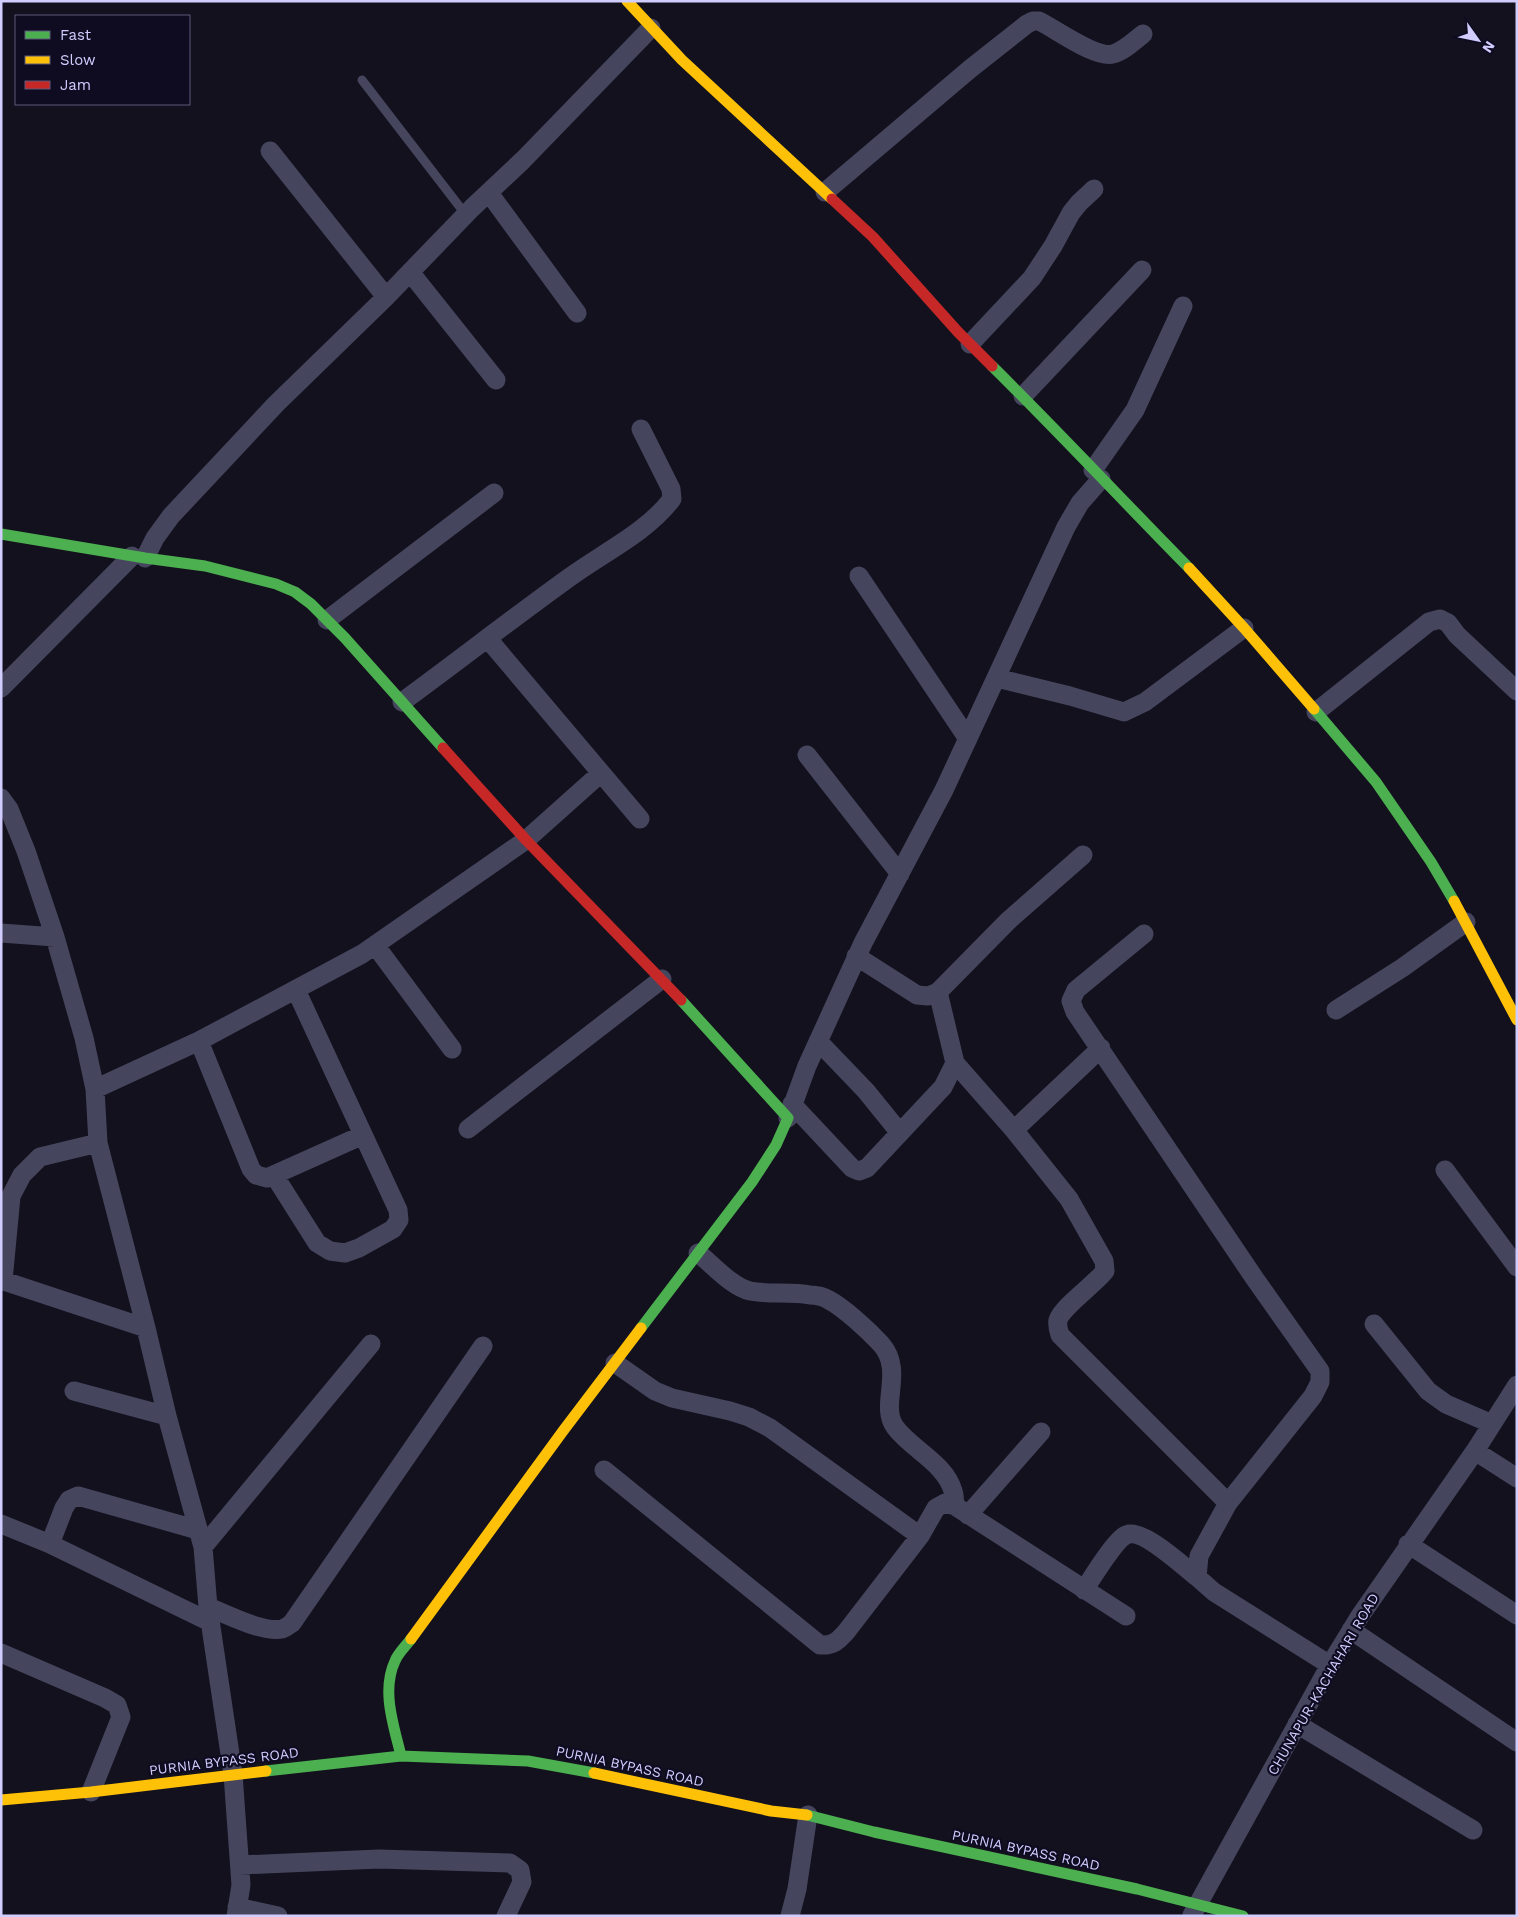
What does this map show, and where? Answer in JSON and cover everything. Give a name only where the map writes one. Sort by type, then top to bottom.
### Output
[{"type":"street","points":[[626,1],[682,60],[873,237],[931,303],[1024,396],[1244,628],[1376,782],[1431,862],[1466,922],[1517,1020]]},
{"type":"street","points":[[825,192],[977,63],[1033,21],[1039,21],[1090,48],[1108,55],[1116,54],[1143,34]]},
{"type":"street","points":[[1,688],[138,557],[171,516],[276,404],[386,297],[651,28]]},
{"type":"street","points":[[270,151],[386,297]]},
{"type":"street","points":[[970,344],[1032,278],[1053,246],[1071,213],[1094,189]]},
{"type":"street","points":[[489,193],[577,313]]},
{"type":"street","points":[[1024,396],[1142,270]]},
{"type":"street","points":[[410,272],[496,380]]},
{"type":"street","points":[[401,1756],[391,1715],[388,1682],[395,1660],[752,1182],[776,1146],[818,1041],[856,956],[944,790],[1066,527],[1135,410],[1183,306]]},
{"type":"street","points":[[402,702],[488,640],[571,576],[652,521],[672,499],[671,489],[641,429]]},
{"type":"street","points":[[327,620],[494,493]]},
{"type":"street","points":[[1,534],[205,566],[276,584],[295,592],[311,604],[327,620],[526,840],[790,1111],[852,1168],[859,1171],[867,1168],[943,1087],[955,1062]]},
{"type":"street","points":[[859,576],[968,739]]},
{"type":"street","points":[[1316,712],[1429,622],[1440,619],[1448,623],[1457,635],[1517,691]]},
{"type":"street","points":[[997,678],[1124,712],[1145,702],[1244,628]]},
{"type":"street","points":[[488,640],[640,819]]},
{"type":"street","points":[[807,755],[900,874]]},
{"type":"street","points":[[95,1089],[199,1040],[362,954],[526,840],[602,773]]},
{"type":"street","points":[[4,805],[26,851],[55,937],[84,1038],[95,1089],[98,1143],[167,1416],[201,1539],[209,1614],[233,1774],[241,1885],[237,1911],[278,1916]]},
{"type":"street","points":[[856,956],[917,995],[928,996],[938,992],[1008,921],[1083,855]]},
{"type":"street","points":[[1336,1010],[1402,968],[1466,922]]},
{"type":"street","points":[[1,933],[55,937]]},
{"type":"street","points":[[1144,934],[1076,990],[1072,995],[1071,1001],[1075,1012],[1320,1371],[1320,1382],[1304,1410],[1228,1503],[1199,1556],[1197,1577]]},
{"type":"street","points":[[375,945],[452,1049]]},
{"type":"street","points":[[468,1130],[662,979]]},
{"type":"street","points":[[274,1175],[317,1243],[330,1251],[345,1253],[359,1248],[393,1230],[398,1220],[398,1210],[296,990]]},
{"type":"street","points":[[938,992],[955,1062],[1014,1130],[1068,1199],[1104,1261],[1104,1271],[1097,1281],[1059,1317],[1057,1326],[1060,1335],[1228,1503]]},
{"type":"street","points":[[199,1040],[251,1169],[256,1175],[267,1178],[363,1135]]},
{"type":"street","points":[[818,1041],[866,1091],[900,1134]]},
{"type":"street","points":[[1014,1130],[1101,1048]]},
{"type":"street","points":[[98,1143],[40,1157],[22,1175],[11,1196],[2,1281],[146,1328]]},
{"type":"street","points":[[1445,1170],[1517,1267]]},
{"type":"street","points":[[698,1253],[732,1282],[749,1291],[810,1294],[826,1298],[839,1306],[881,1344],[890,1358],[893,1372],[890,1414],[893,1425],[946,1478],[961,1511]]},
{"type":"street","points":[[1374,1324],[1428,1391],[1446,1404],[1492,1424]]},
{"type":"street","points":[[201,1539],[371,1344]]},
{"type":"street","points":[[1,1524],[209,1614],[272,1629],[284,1628],[292,1623],[483,1346]]},
{"type":"street","points":[[615,1363],[655,1391],[672,1398],[749,1417],[770,1428],[920,1536]]},
{"type":"street","name":"CHUNAPUR-KACHAHARI ROAD","points":[[1195,1910],[1351,1630],[1408,1544],[1475,1451],[1517,1385]]},
{"type":"street","points":[[74,1391],[167,1416]]},
{"type":"street","points":[[961,1511],[1041,1432]]},
{"type":"street","points":[[1475,1451],[1517,1478]]},
{"type":"street","points":[[604,1470],[820,1645],[830,1646],[838,1641],[920,1536],[936,1508],[945,1503],[961,1511],[1126,1616]]},
{"type":"street","points":[[50,1544],[64,1508],[69,1500],[78,1496],[201,1539]]},
{"type":"street","points":[[1084,1590],[1115,1546],[1126,1535],[1134,1533],[1146,1538],[1214,1592],[1330,1665]]},
{"type":"street","points":[[1408,1544],[1517,1615]]},
{"type":"street","points":[[1351,1630],[1517,1742]]},
{"type":"street","points":[[1,1653],[105,1698],[116,1705],[121,1717],[91,1792]]},
{"type":"street","points":[[1297,1724],[1473,1830]]},
{"type":"street","name":"PURNIA BYPASS ROAD","points":[[1,1800],[91,1792],[401,1756],[528,1761],[563,1766],[771,1811],[808,1815],[1195,1910],[1243,1916]]},
{"type":"street","points":[[790,1916],[797,1889],[808,1815]]},
{"type":"street","points":[[240,1865],[379,1859],[510,1863],[520,1870],[522,1882],[511,1914]]},
{"type":"lane","points":[[362,80],[466,215]]},
{"type":"traffic: fast","points":[[992,366],[1189,568]]},
{"type":"traffic: fast","points":[[1,534],[205,566],[276,584],[295,592],[311,604],[345,638],[443,748]]},
{"type":"traffic: fast","points":[[1314,709],[1376,782],[1431,862],[1454,901]]},
{"type":"traffic: fast","points":[[641,1328],[752,1182],[776,1145],[788,1118],[681,1000]]},
{"type":"traffic: fast","points":[[401,1756],[392,1721],[389,1684],[396,1658],[411,1639]]},
{"type":"traffic: fast","points":[[266,1771],[401,1756],[528,1761],[594,1773]]},
{"type":"traffic: fast","points":[[807,1815],[874,1832],[1137,1889],[1243,1916]]},
{"type":"traffic: slow","points":[[627,1],[682,60],[832,199]]},
{"type":"traffic: slow","points":[[1189,568],[1314,709]]},
{"type":"traffic: slow","points":[[1454,901],[1517,1020]]},
{"type":"traffic: slow","points":[[411,1639],[641,1328]]},
{"type":"traffic: slow","points":[[1,1800],[91,1792],[266,1771]]},
{"type":"traffic: slow","points":[[594,1773],[771,1811],[807,1815]]},
{"type":"traffic: jam","points":[[832,199],[873,237],[958,332],[992,366]]},
{"type":"traffic: jam","points":[[443,748],[526,840],[681,1000]]}]
